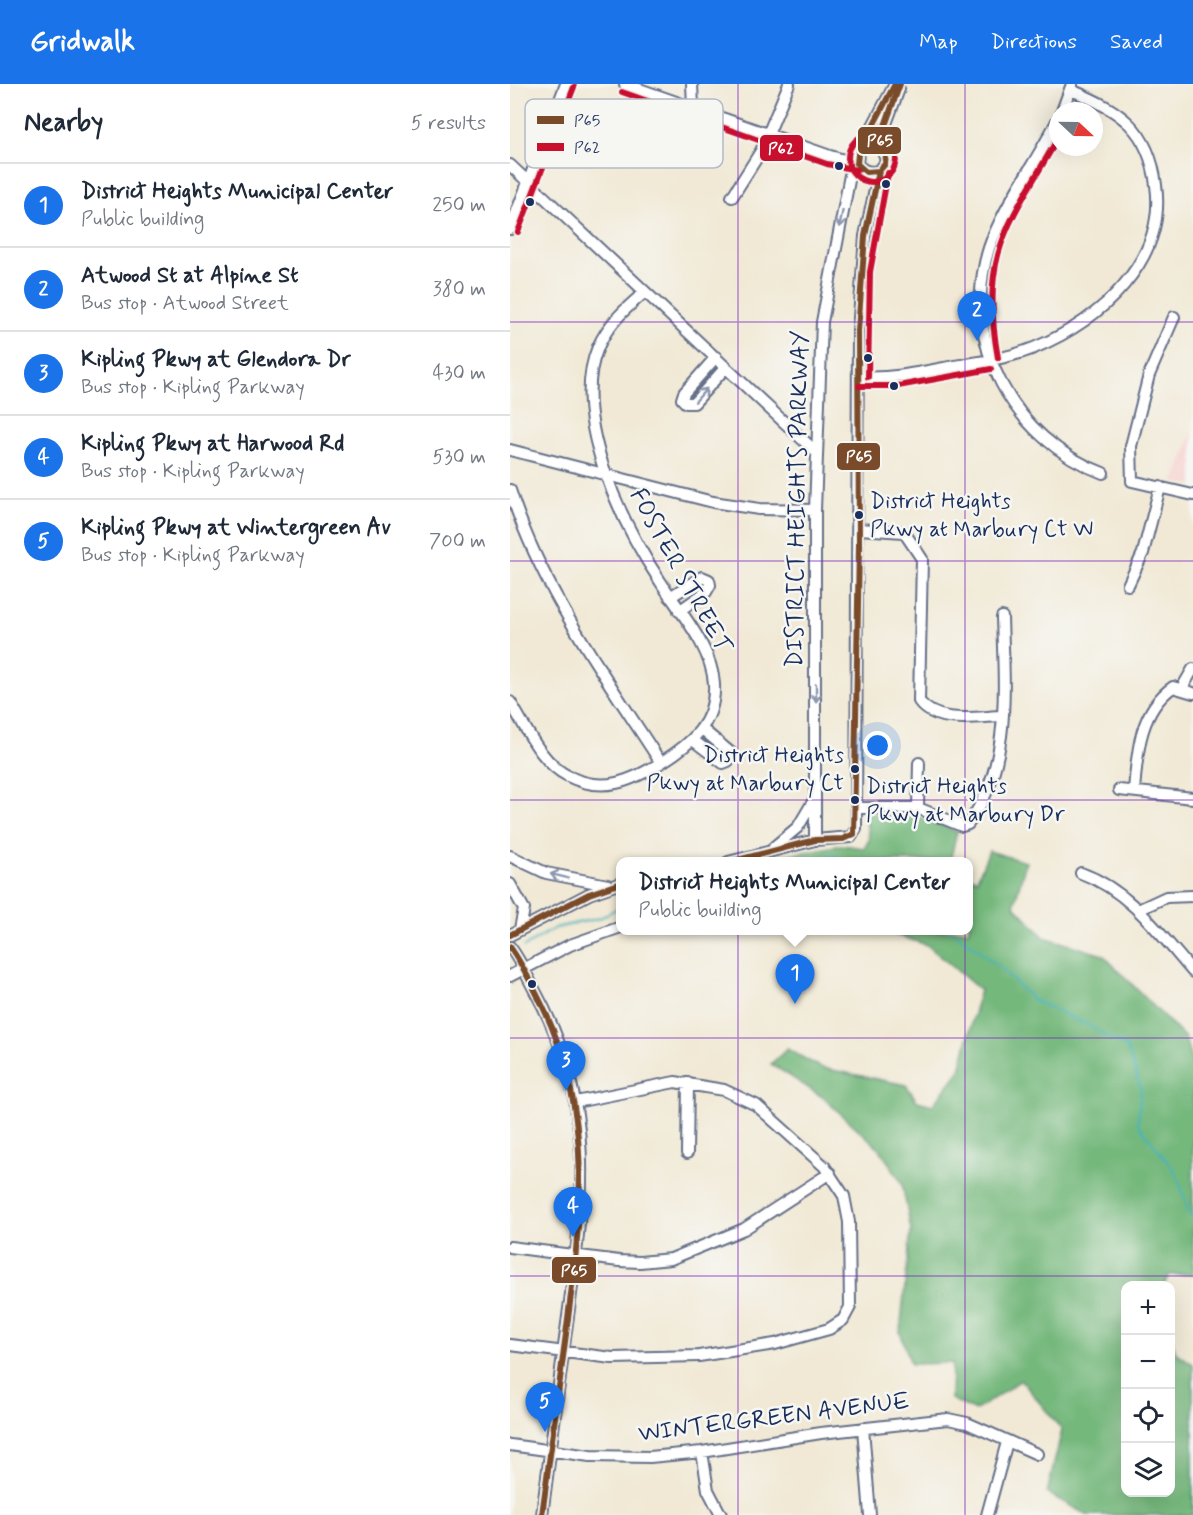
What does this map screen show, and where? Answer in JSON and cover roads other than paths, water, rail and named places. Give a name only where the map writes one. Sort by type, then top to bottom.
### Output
[{"type":"street","points":[[560,99],[566,84]]},
{"type":"street","points":[[625,84],[669,99]]},
{"type":"street","points":[[692,84],[693,99]]},
{"type":"street","points":[[732,197],[753,167],[789,84]]},
{"type":"street","points":[[857,162],[862,147],[895,84]]},
{"type":"street","points":[[878,145],[900,84]]},
{"type":"street","points":[[859,377],[897,377],[989,360],[1034,348],[1101,308],[1135,271],[1154,233],[1158,195],[1152,166],[1144,145],[1120,114],[1072,87],[1066,102]]},
{"type":"street","points":[[723,118],[847,161],[857,162],[866,172],[879,171]]},
{"type":"street","points":[[1049,136],[989,249],[984,272],[982,315],[989,360],[1010,402],[1030,427],[1070,459],[1103,473]]},
{"type":"street","points":[[745,857],[815,840],[843,839],[854,834],[861,271],[879,171],[886,160],[884,151],[878,145],[870,144],[862,147]]},
{"type":"street","name":"DISTRICT HEIGHTS PARKWAY","points":[[815,840],[815,510],[824,303],[850,175],[857,162]]},
{"type":"street","points":[[510,165],[817,453]]},
{"type":"street","points":[[510,229],[533,168]]},
{"type":"street","name":"FOSTER STREET","points":[[510,702],[545,757],[559,771],[576,780],[594,784],[621,784],[641,776],[694,741],[702,729],[713,700],[713,675],[707,656],[632,535],[606,474],[593,423],[591,384],[593,360],[610,326],[645,292]]},
{"type":"street","points":[[1174,317],[1149,375],[1131,446],[1132,481],[1193,495]]},
{"type":"street","points":[[716,357],[684,393],[682,399],[686,403],[694,403],[726,367]]},
{"type":"street","points":[[510,450],[734,506],[815,510]]},
{"type":"street","points":[[1128,585],[1143,553],[1160,487]]},
{"type":"street","points":[[510,490],[531,548],[555,593],[661,763]]},
{"type":"street","points":[[859,529],[904,532],[921,557],[920,701],[925,709],[944,716],[1001,716]]},
{"type":"street","points":[[670,597],[702,577],[709,580],[710,585],[706,592],[679,610]]},
{"type":"street","points":[[856,808],[918,808],[962,826],[968,825],[999,761],[1002,617]]},
{"type":"street","points":[[1182,688],[1193,669]]},
{"type":"street","points":[[1134,791],[1143,726],[1173,687],[1193,693]]},
{"type":"street","points":[[694,741],[723,763],[728,761],[731,753],[702,729]]},
{"type":"street","points":[[918,808],[919,763]]},
{"type":"street","points":[[1119,790],[1193,798]]},
{"type":"street","points":[[754,855],[784,841],[803,820],[815,797]]},
{"type":"street","points":[[510,856],[546,873],[616,884]]},
{"type":"street","points":[[1081,873],[1101,880],[1138,910],[1193,972]]},
{"type":"street","points":[[510,884],[524,909],[520,929]]},
{"type":"street","points":[[510,935],[616,884]]},
{"type":"street","points":[[1138,910],[1166,897],[1193,896]]},
{"type":"street","points":[[510,976],[570,945],[616,929]]},
{"type":"street","points":[[510,947],[558,1039],[576,1102],[583,1170],[577,1254],[542,1515]]},
{"type":"street","points":[[510,1345],[612,1358],[699,1356],[775,1344],[836,1326],[847,1316],[850,1307],[851,1266],[847,1203],[830,1173],[756,1105],[724,1090],[687,1083],[638,1088],[576,1102]]},
{"type":"street","points":[[687,1083],[687,1153]]},
{"type":"street","points":[[510,1246],[640,1262],[671,1259],[744,1229],[830,1173]]},
{"type":"street","name":"WINTERGREEN AVENUE","points":[[510,1445],[622,1459],[702,1452],[863,1428],[948,1419],[967,1423],[1037,1454]]},
{"type":"street","points":[[863,1428],[870,1515]]},
{"type":"street","points":[[987,1515],[1007,1442]]},
{"type":"street","points":[[702,1452],[708,1490],[721,1515]]},
{"type":"waterway","points":[[823,857],[829,855],[836,857]]},
{"type":"waterway","points":[[524,947],[555,928],[600,918],[616,909]]},
{"type":"waterway","points":[[957,935],[1002,969],[1033,1000],[1088,1025],[1127,1048],[1141,1088],[1138,1124],[1176,1173],[1193,1217]]},
{"type":"place","name":"Atwood St at Alpine St","points":[[977,341]]},
{"type":"place","name":"District Heights Pkwy at Marbury Ct W","points":[[859,515]]},
{"type":"place","name":"District Heights Pkwy at Marbury Ct","points":[[855,769]]},
{"type":"place","name":"District Heights Pkwy at Marbury Dr","points":[[855,800]]},
{"type":"place","name":"District Heights Municipal Center","points":[[795,1004]]},
{"type":"place","name":"Kipling Pkwy at Glendora Dr","points":[[566,1091]]},
{"type":"place","name":"Kipling Pkwy at Harwood Rd","points":[[573,1237]]},
{"type":"place","name":"Kipling Pkwy at Wintergreen Av","points":[[545,1432]]}]
